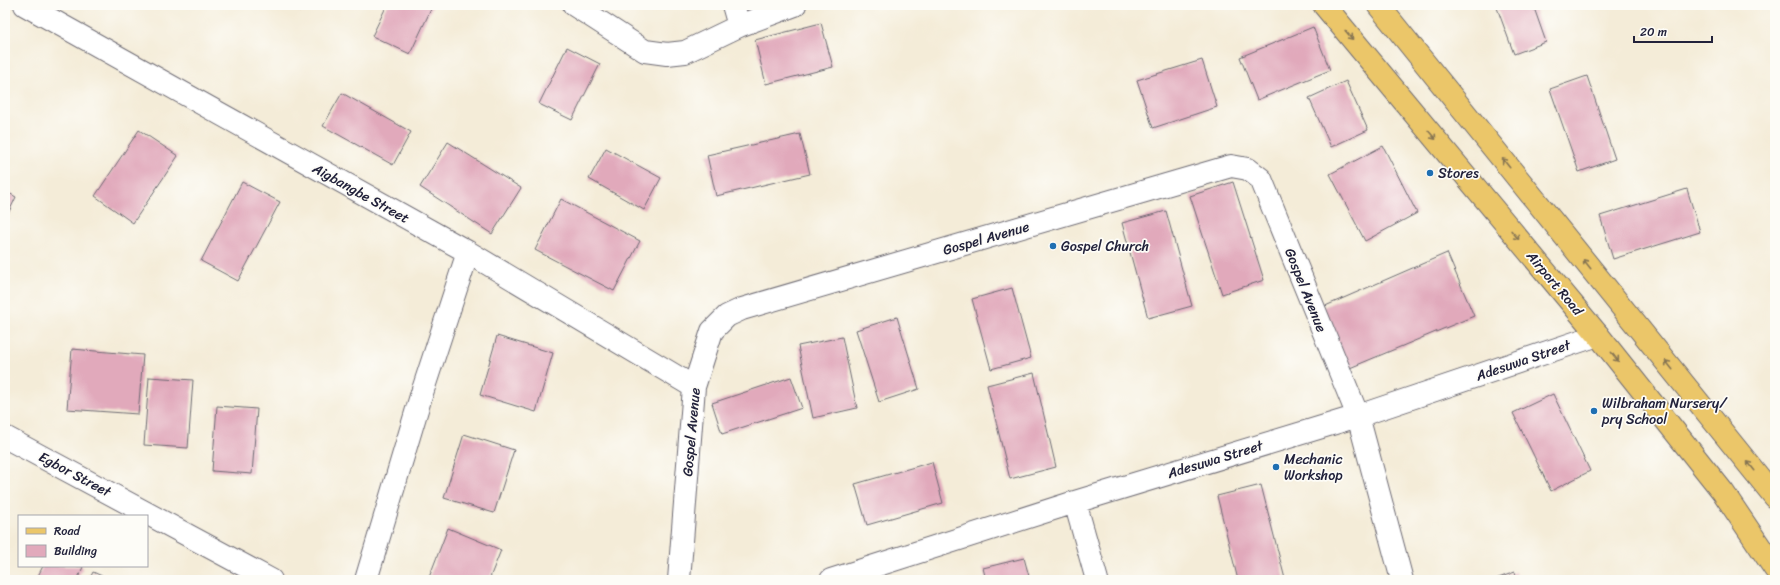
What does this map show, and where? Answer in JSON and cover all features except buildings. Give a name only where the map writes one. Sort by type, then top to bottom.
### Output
[{"type":"main road","name":"Airport Road","points":[[1324,5],[1598,335],[1723,492],[1775,569]]},
{"type":"main road","points":[[1378,5],[1775,497]]},
{"type":"street","name":"Aigbangbe Street","points":[[25,5],[468,252],[694,388]]},
{"type":"street","points":[[574,5],[645,51],[667,54],[685,52],[739,26],[795,5]]},
{"type":"street","points":[[733,5],[739,26]]},
{"type":"street","name":"Gospel Avenue","points":[[679,580],[694,388],[712,331],[727,316],[742,309],[1231,166],[1248,169],[1260,178],[1358,416],[1402,580]]},
{"type":"street","points":[[366,580],[421,396],[468,252]]},
{"type":"street","name":"Adesuwa Street","points":[[831,580],[1075,502],[1358,416],[1598,335]]},
{"type":"street","name":"Egbor Street","points":[[5,437],[271,580]]},
{"type":"street","points":[[1075,502],[1096,580]]},
{"type":"place","name":"Stores","points":[[1430,173]]},
{"type":"place","name":"Gospel Church","points":[[1053,246]]},
{"type":"place","name":"Wilbraham Nursery/ pry School","points":[[1594,411]]},
{"type":"place","name":"Mechanic Workshop","points":[[1276,467]]}]
